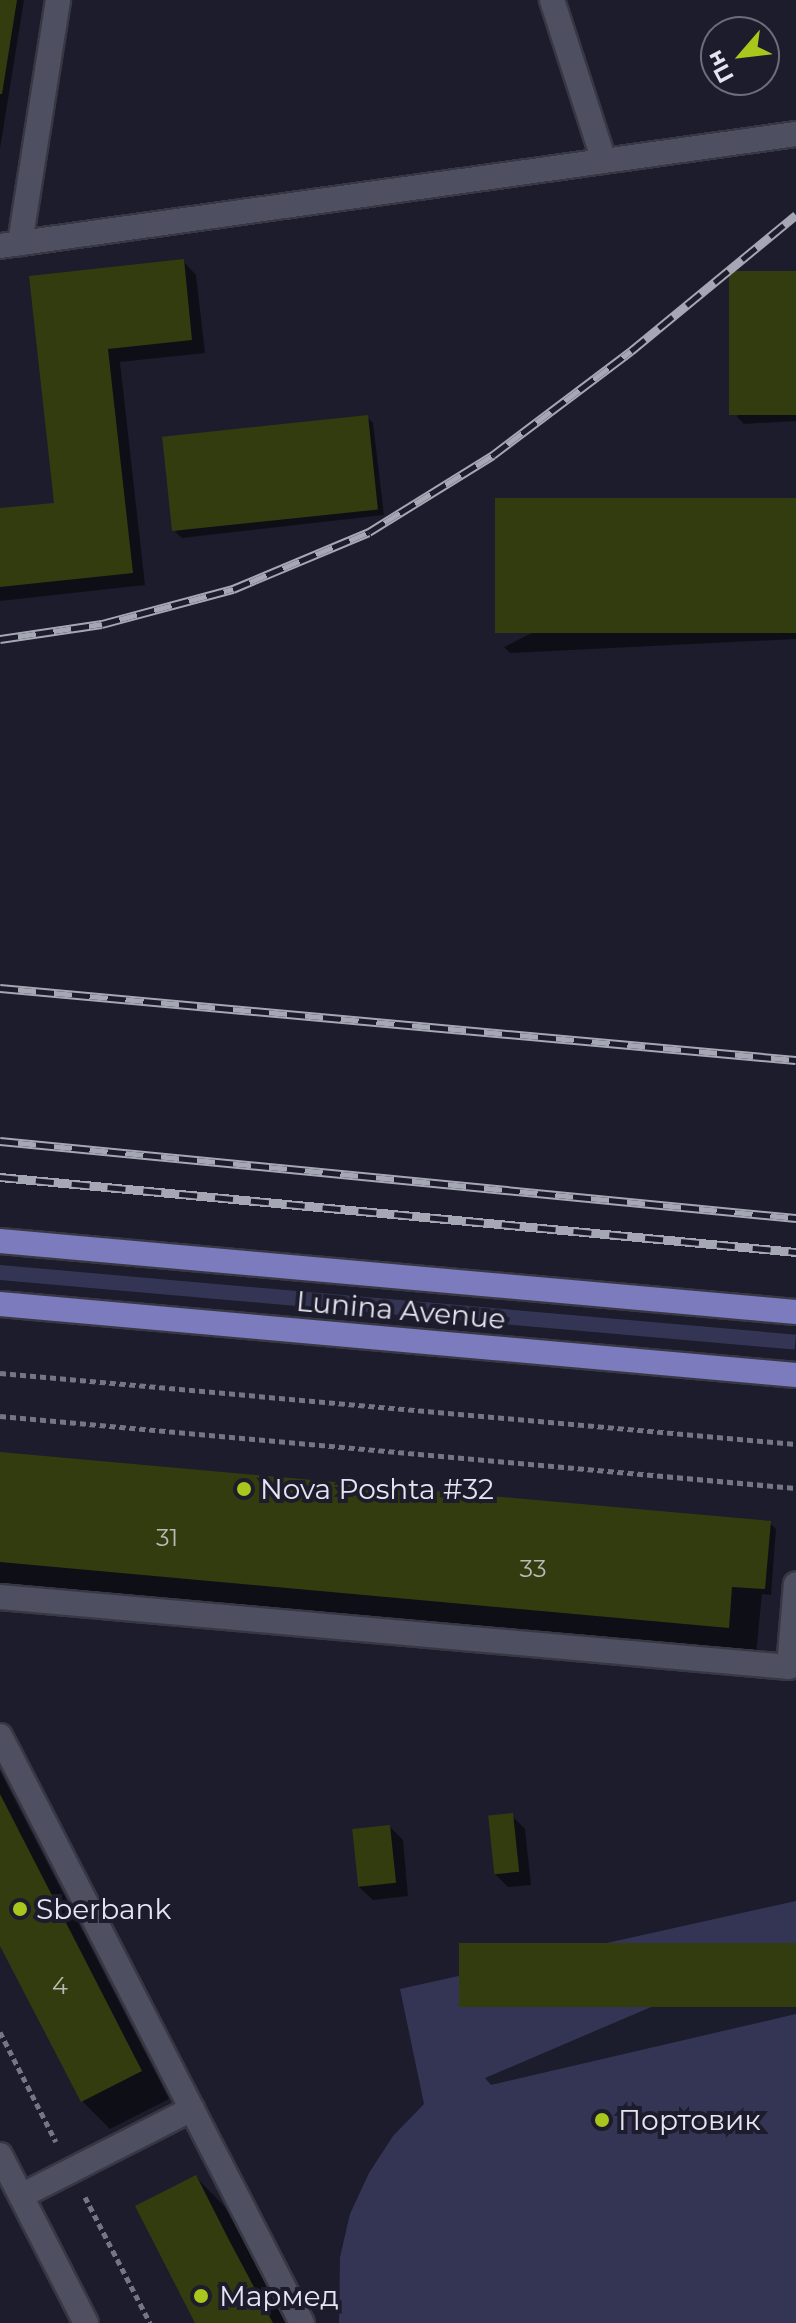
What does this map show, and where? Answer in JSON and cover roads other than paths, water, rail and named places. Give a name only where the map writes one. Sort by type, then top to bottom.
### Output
[{"type":"main road","name":"Lunina Avenue","points":[[0,1241],[796,1312]]},
{"type":"main road","name":"Lunina Avenue","points":[[0,1304],[796,1375]]},
{"type":"street","points":[[58,0],[10,245],[796,134]]},
{"type":"street","points":[[552,0],[604,161]]},
{"type":"street","points":[[0,1597],[789,1667],[796,1584]]},
{"type":"street","points":[[0,1736],[302,2323]]},
{"type":"street","points":[[11,2187],[192,2109]]},
{"type":"street","points":[[0,2155],[11,2187],[86,2323]]},
{"type":"railway","points":[[0,639],[102,624],[233,589],[369,532],[493,455],[631,351],[796,215]]},
{"type":"railway","points":[[0,988],[796,1060]]},
{"type":"railway","points":[[0,1141],[796,1218]]},
{"type":"railway","points":[[0,1177],[796,1252]]},
{"type":"place","name":"Nova Poshta #32","points":[[244,1489]]},
{"type":"place","name":"Sberbank","points":[[20,1909]]},
{"type":"place","name":"Портовик","points":[[602,2120]]},
{"type":"place","name":"Мармед","points":[[201,2296]]}]
